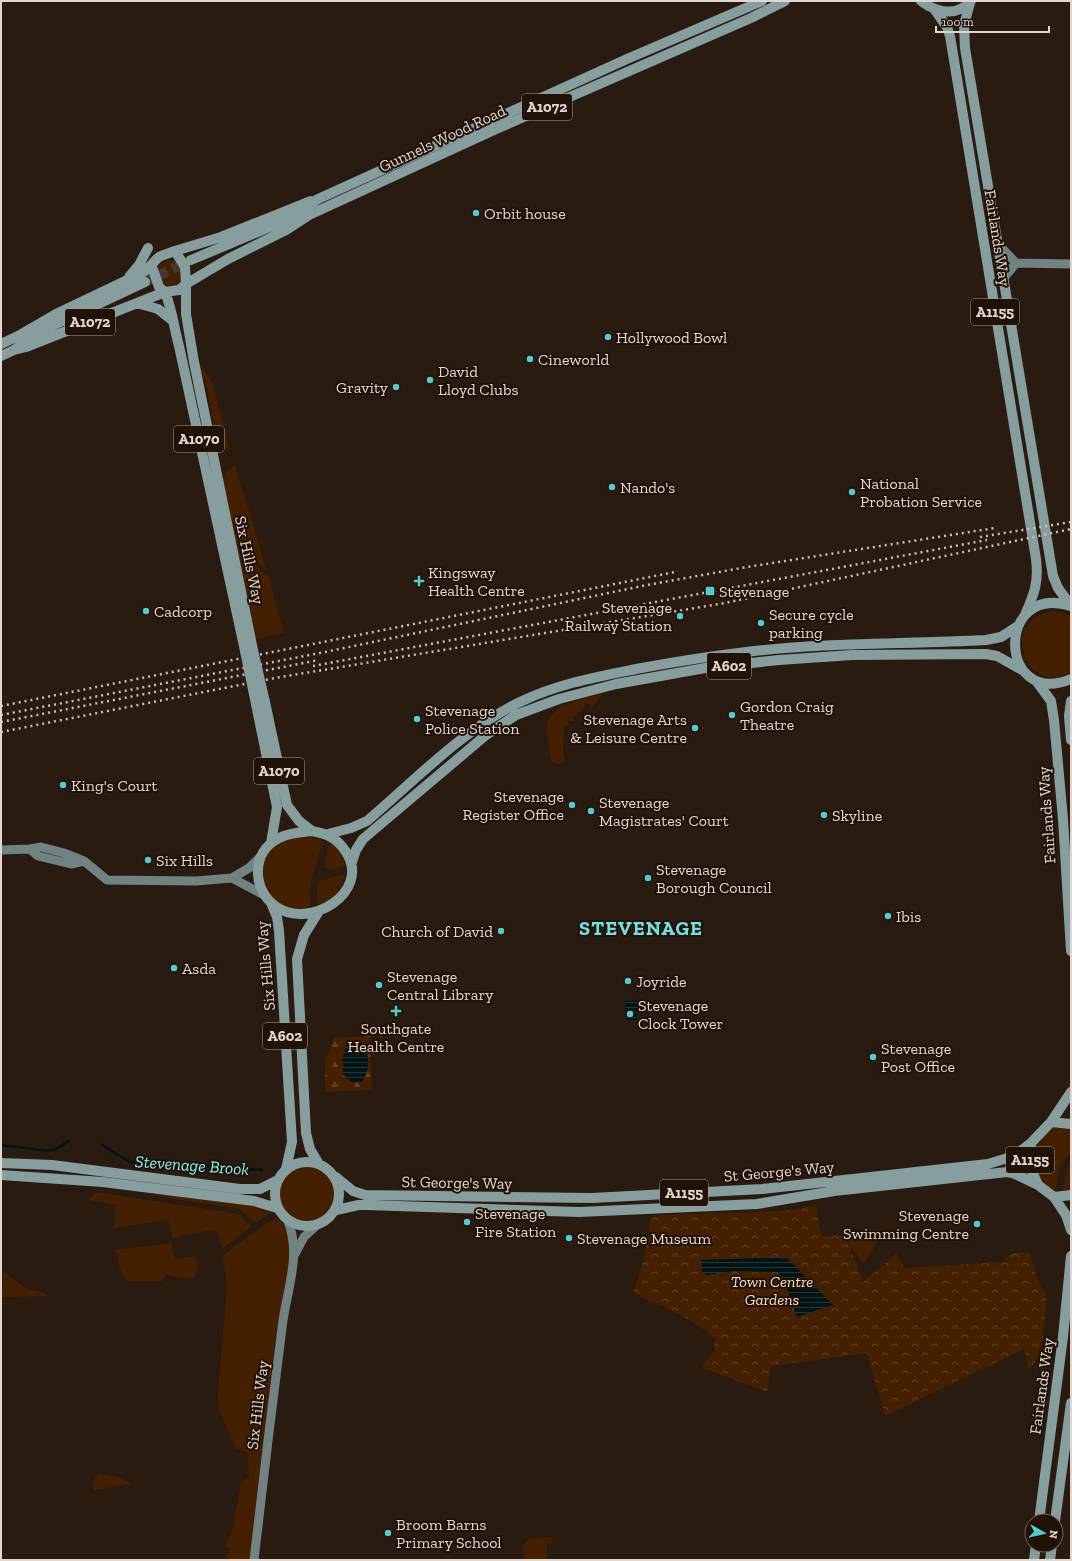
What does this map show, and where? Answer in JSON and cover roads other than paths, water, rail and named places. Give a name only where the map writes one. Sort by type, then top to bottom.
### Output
[{"type":"main road","name":"Gunnels Wood Road","points":[[191,260],[286,220],[318,199],[627,59],[762,1]]},
{"type":"main road","name":"Gunnels Wood Road","points":[[1,356],[165,292],[180,290],[186,284],[228,259],[286,230],[309,216],[494,130],[744,21],[785,1]]},
{"type":"main road","points":[[921,1],[935,10],[954,11],[971,2]]},
{"type":"main road","name":"Fairlands Way","points":[[971,2],[964,25],[965,48],[1053,576],[1058,588],[1071,606]]},
{"type":"main road","name":"Fairlands Way","points":[[935,10],[947,27],[950,36],[1036,559],[1038,576],[1036,590],[1025,615]]},
{"type":"main road","name":"Gunnels Wood Road","points":[[1,344],[56,314],[128,278],[142,273],[152,267],[159,257],[221,237],[305,202],[318,199]]},
{"type":"main road","name":"Gunnels Wood Road","points":[[286,220],[309,216]]},
{"type":"main road","points":[[128,278],[139,265],[148,248]]},
{"type":"main road","points":[[175,251],[185,267],[186,284]]},
{"type":"main road","points":[[152,267],[158,287],[165,292]]},
{"type":"main road","name":"Gunnels Wood Road","points":[[14,350],[39,332],[145,282]]},
{"type":"main road","name":"Six Hills Way","points":[[186,284],[186,314],[194,362],[260,703],[277,806],[271,843]]},
{"type":"main road","name":"Six Hills Way","points":[[165,292],[171,307],[172,320],[249,650]]},
{"type":"main road","points":[[137,303],[158,309],[172,320]]},
{"type":"main road","name":"Gunnels Wood Road","points":[[18,336],[39,332]]},
{"type":"main road","name":"A602","points":[[1022,670],[1017,662],[1014,650],[1014,638],[1018,626],[1025,615],[1033,609],[1047,604],[1062,604],[1071,606]]},
{"type":"main road","name":"A602","points":[[1018,626],[1001,637],[986,640],[816,646],[700,658],[610,674],[578,681],[544,692],[500,712],[466,736],[366,821],[351,828],[328,834],[312,831],[291,834],[279,838],[271,843],[260,857],[257,870],[258,884],[264,895],[281,911],[307,914],[319,911],[334,904],[345,891],[352,874],[352,862],[356,850],[363,839],[460,755],[516,715],[560,699],[616,684],[705,668],[830,656],[986,654],[998,656],[1022,670],[1037,682]]},
{"type":"main road","points":[[1037,682],[1061,682],[1071,679]]},
{"type":"main road","name":"Fairlands Way","points":[[1037,682],[1051,701],[1054,720],[1071,951]]},
{"type":"main road","points":[[1071,701],[1069,716],[1071,740]]},
{"type":"main road","name":"Six Hills Way","points":[[260,703],[287,805],[299,821],[312,831]]},
{"type":"main road","points":[[328,834],[339,842],[352,862]]},
{"type":"main road","name":"Six Hills Way","points":[[272,903],[277,917],[279,931],[292,1142],[286,1169]]},
{"type":"main road","name":"Six Hills Way","points":[[319,911],[304,935],[297,959],[306,1133],[310,1148],[319,1164]]},
{"type":"main road","name":"A1155","points":[[1071,1092],[1051,1122],[1032,1143],[1031,1169],[1038,1185],[1054,1197],[1066,1215],[1071,1230]]},
{"type":"main road","points":[[1051,1122],[1071,1124]]},
{"type":"main road","name":"St George's Way","points":[[336,1177],[353,1190],[365,1195],[592,1198],[762,1189],[988,1164],[1014,1156],[1032,1143]]},
{"type":"main road","points":[[286,1169],[304,1162],[319,1164]]},
{"type":"main road","name":"A602","points":[[1,1163],[52,1165],[240,1189],[260,1189],[278,1180]]},
{"type":"main road","name":"A602","points":[[319,1164],[325,1166],[336,1177]]},
{"type":"main road","name":"A602","points":[[278,1208],[275,1196],[278,1180],[286,1169]]},
{"type":"main road","name":"St George's Way","points":[[336,1210],[359,1205],[367,1205],[579,1212],[757,1204],[834,1191],[1007,1172],[1016,1174],[1038,1185]]},
{"type":"main road","points":[[1,1175],[103,1182],[254,1201],[278,1208],[288,1221],[298,1225],[317,1225],[324,1222],[336,1210],[339,1193],[336,1177]]},
{"type":"main road","points":[[1054,1197],[1071,1195]]},
{"type":"main road","name":"Fairlands Way","points":[[1040,1513],[1063,1337],[1071,1256]]},
{"type":"main road","name":"Fairlands Way","points":[[1056,1513],[1071,1403]]},
{"type":"street","points":[[998,244],[1016,263],[1071,264]]},
{"type":"street","points":[[1004,279],[1016,263]]},
{"type":"street","points":[[1,850],[30,849],[38,856],[71,864],[84,861],[107,880],[196,881],[232,878],[249,868],[260,857]]},
{"type":"street","points":[[232,878],[264,895]]},
{"type":"street","name":"Six Hills Way","points":[[254,1560],[283,1317],[295,1254],[293,1233],[288,1221]]},
{"type":"street","name":"Six Hills Way","points":[[295,1254],[304,1237],[317,1225]]},
{"type":"waterway","name":"Stevenage Brook","points":[[1,1145],[49,1151],[56,1149],[69,1141]]},
{"type":"waterway","name":"Stevenage Brook","points":[[102,1145],[130,1162],[262,1170]]},
{"type":"tunnel","points":[[145,282],[191,260]]},
{"type":"railway","points":[[980,537],[1071,522]]},
{"type":"railway","points":[[1,715],[325,652],[647,585],[747,567],[995,528]]},
{"type":"railway","points":[[1,732],[275,678],[725,603],[1071,529]]},
{"type":"railway","points":[[313,666],[987,540]]},
{"type":"railway","points":[[1,706],[675,572]]},
{"type":"railway","points":[[1,722],[319,660]]},
{"type":"place","name":"Orbit house","points":[[476,213]]},
{"type":"place","name":"Hollywood Bowl","points":[[608,337]]},
{"type":"place","name":"Cineworld","points":[[530,359]]},
{"type":"place","name":"David Lloyd Clubs","points":[[430,380]]},
{"type":"place","name":"Gravity","points":[[396,387]]},
{"type":"place","name":"Nando's","points":[[612,487]]},
{"type":"place","name":"National Probation Service","points":[[852,492]]},
{"type":"place","name":"Kingsway Health Centre","points":[[419,581]]},
{"type":"place","name":"Stevenage","points":[[710,591]]},
{"type":"place","name":"Cadcorp","points":[[146,611]]},
{"type":"place","name":"Stevenage Railway Station","points":[[680,616]]},
{"type":"place","name":"Secure cycle parking","points":[[761,623]]},
{"type":"place","name":"Gordon Craig Theatre","points":[[732,715]]},
{"type":"place","name":"Stevenage Police Station","points":[[417,719]]},
{"type":"place","name":"Stevenage Arts & Leisure Centre","points":[[695,728]]},
{"type":"place","name":"King's Court","points":[[63,785]]},
{"type":"place","name":"Stevenage Register Office","points":[[572,805]]},
{"type":"place","name":"Stevenage Magistrates' Court","points":[[591,811]]},
{"type":"place","name":"Skyline","points":[[824,815]]},
{"type":"place","name":"Six Hills","points":[[148,860]]},
{"type":"place","name":"Stevenage Borough Council","points":[[648,878]]},
{"type":"place","name":"Ibis","points":[[888,916]]},
{"type":"place","name":"Church of David","points":[[501,931]]},
{"type":"place","name":"Asda","points":[[174,968]]},
{"type":"place","name":"Joyride","points":[[628,981]]},
{"type":"place","name":"Stevenage Central Library","points":[[379,985]]},
{"type":"place","name":"Southgate Health Centre","points":[[396,1011]]},
{"type":"place","name":"Stevenage Clock Tower","points":[[630,1014]]},
{"type":"place","name":"Stevenage Post Office","points":[[873,1057]]},
{"type":"place","name":"Stevenage Fire Station","points":[[467,1222]]},
{"type":"place","name":"Stevenage Swimming Centre","points":[[977,1224]]},
{"type":"place","name":"Stevenage Museum","points":[[569,1238]]},
{"type":"place","name":"Broom Barns Primary School","points":[[388,1533]]},
{"type":"district","name":"STEVENAGE","points":[[641,928]]},
{"type":"park label","name":"Town Centre Gardens","points":[[772,1290]]}]
